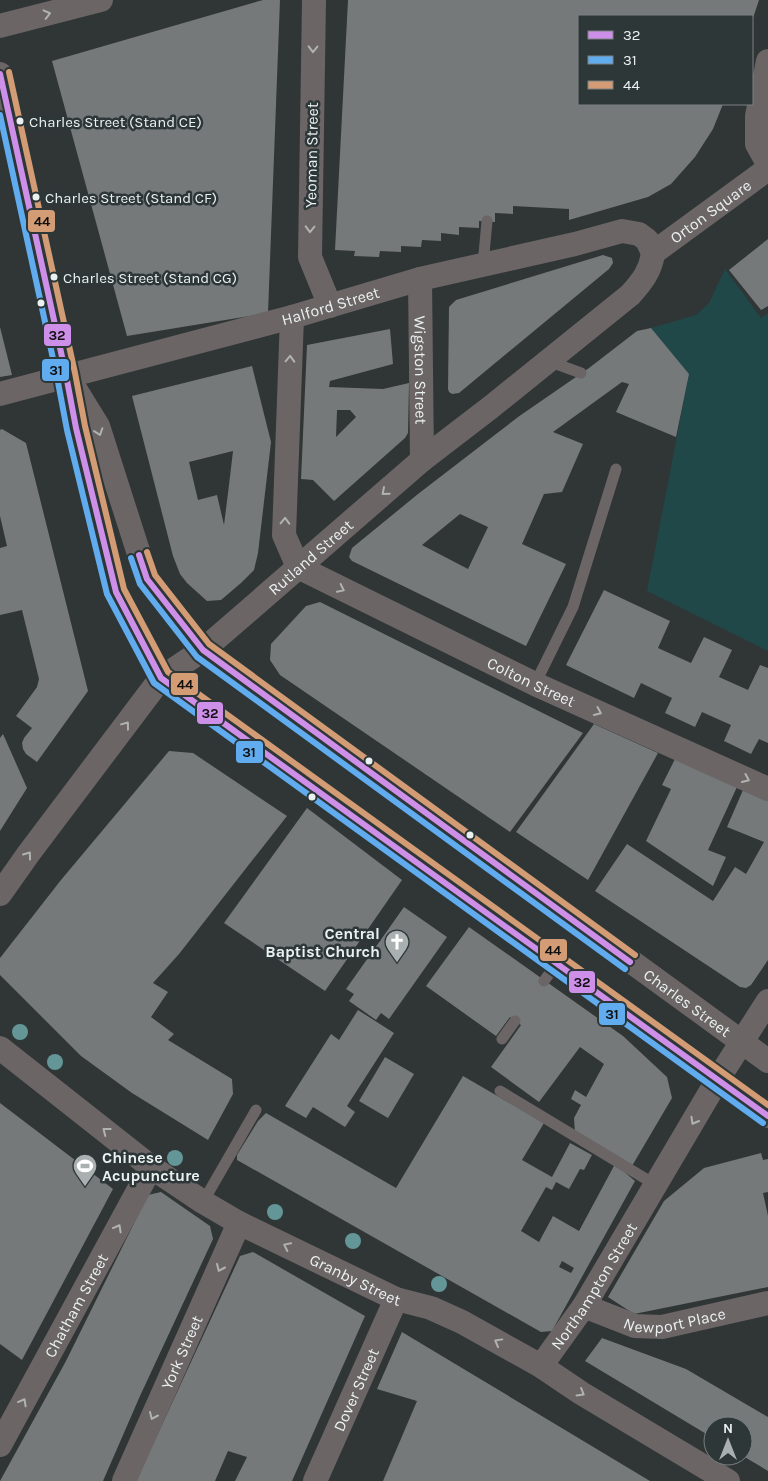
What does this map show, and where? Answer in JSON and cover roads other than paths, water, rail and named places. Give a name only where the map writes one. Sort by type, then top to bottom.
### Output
[{"type":"street","points":[[0,26],[101,0]]},
{"type":"street","name":"Yeoman Street","points":[[314,0],[310,257],[330,306]]},
{"type":"street","points":[[768,61],[757,116],[757,144],[768,164]]},
{"type":"street","name":"Charles Street","points":[[0,74],[76,428],[116,592],[161,678],[432,875],[550,972],[718,1079],[768,1116]]},
{"type":"street","name":"Orton Square","points":[[653,253],[768,169]]},
{"type":"street","name":"Halford Street","points":[[0,394],[66,375],[292,317],[420,279],[575,244],[622,231],[639,234],[647,240],[653,253]]},
{"type":"street","name":"Rutland Street","points":[[0,894],[161,678],[204,650],[422,460],[630,295],[643,281],[652,264],[653,253]]},
{"type":"street","name":"Wigston Street","points":[[420,279],[422,460]]},
{"type":"street","points":[[292,317],[284,535],[298,567]]},
{"type":"street","name":"Charles Street","points":[[66,375],[98,426],[147,580],[204,650],[768,1062]]},
{"type":"street","name":"Colton Street","points":[[298,567],[535,684],[768,789]]},
{"type":"street","name":"Northampton Street","points":[[541,1366],[584,1306],[718,1079],[768,1001]]},
{"type":"street","name":"Granby Street","points":[[0,1048],[151,1167],[239,1223],[396,1299],[431,1308],[462,1322],[541,1366],[581,1393],[728,1481]]},
{"type":"street","name":"Chatham Street","points":[[0,1445],[151,1167]]},
{"type":"street","name":"York Street","points":[[124,1481],[239,1223]]},
{"type":"street","name":"Dover Street","points":[[315,1481],[396,1299]]},
{"type":"street","name":"Newport Place","points":[[584,1306],[635,1326],[662,1327],[768,1303]]},
{"type":"lane","points":[[483,265],[487,221]]},
{"type":"lane","points":[[548,361],[581,373]]},
{"type":"lane","points":[[535,684],[573,607],[616,469]]},
{"type":"lane","points":[[502,1039],[515,1021]]},
{"type":"lane","points":[[500,1091],[650,1195]]},
{"type":"lane","points":[[204,1202],[256,1110]]},
{"type":"place","name":"Charles Street (Stand CE)","points":[[20,121]]},
{"type":"place","name":"Charles Street (Stand CF)","points":[[36,197]]},
{"type":"place","name":"Charles Street (Stand CG)","points":[[54,277]]},
{"type":"place","name":"Central Baptist Church","points":[[397,963]]},
{"type":"place","name":"Chinese Acupuncture","points":[[85,1187]]}]
